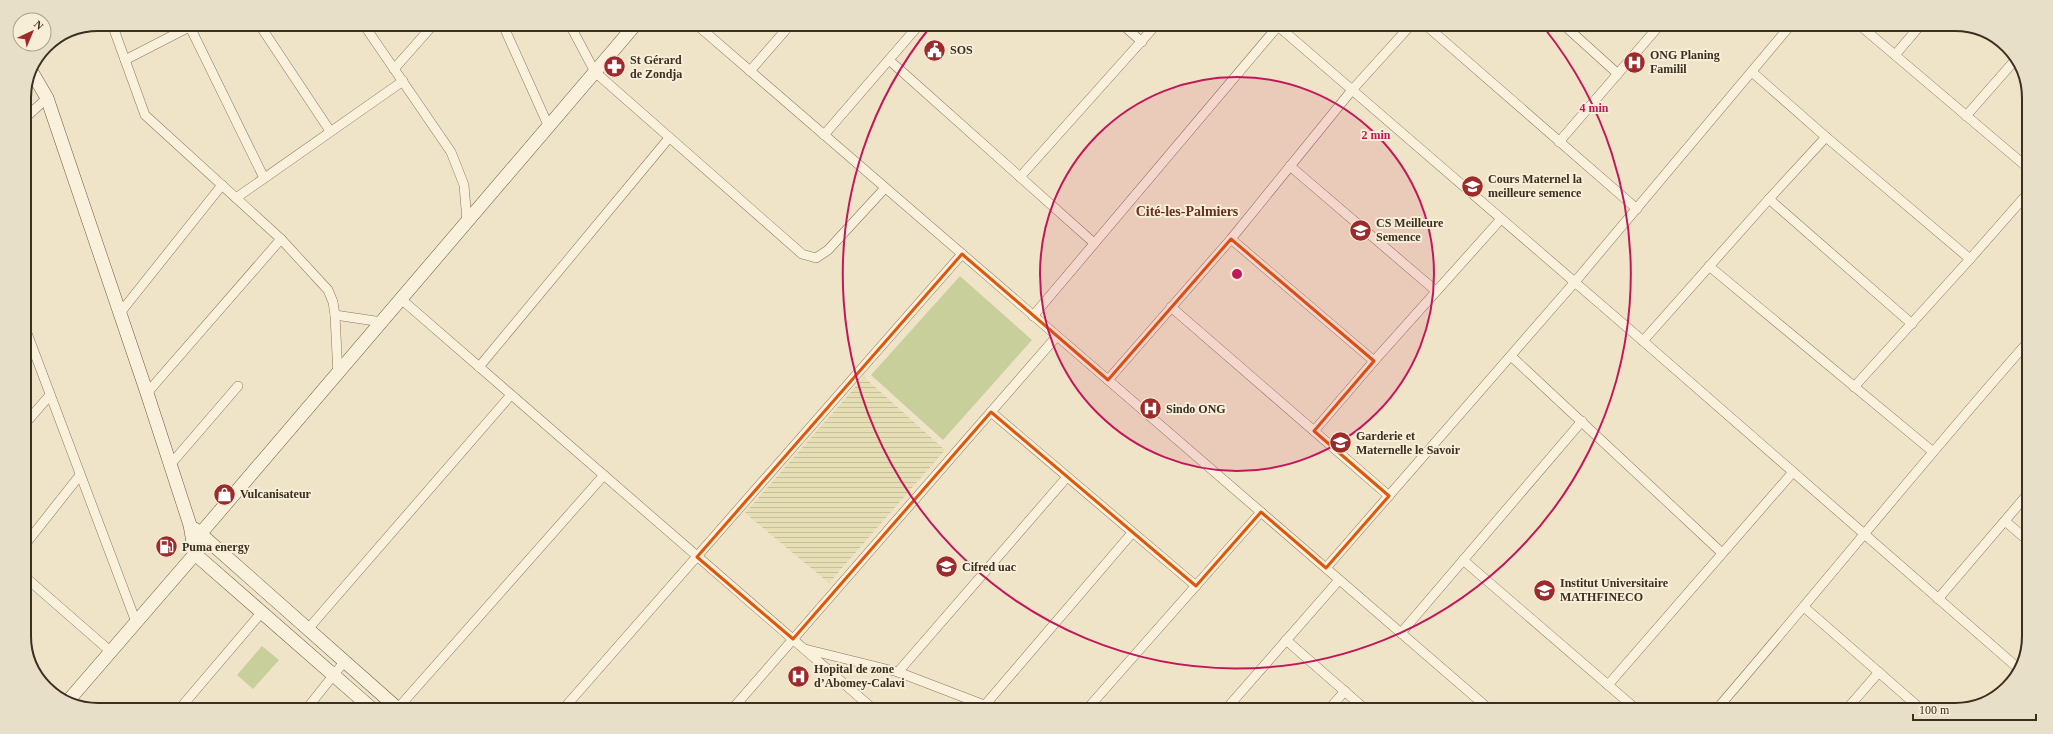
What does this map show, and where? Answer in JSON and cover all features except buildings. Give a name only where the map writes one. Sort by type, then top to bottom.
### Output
[{"type":"street","points":[[115,31],[146,115],[281,239],[328,290],[333,302],[335,315],[338,375]]},
{"type":"street","points":[[125,60],[181,31]]},
{"type":"street","points":[[196,31],[264,178]]},
{"type":"street","points":[[264,31],[330,131]]},
{"type":"street","points":[[369,31],[451,152],[464,185],[467,221]]},
{"type":"street","points":[[394,69],[428,31]]},
{"type":"street","points":[[506,31],[548,126]]},
{"type":"street","points":[[573,31],[595,72],[802,254],[816,258],[828,250],[886,188]]},
{"type":"street","points":[[72,697],[195,554],[201,534],[630,31]]},
{"type":"street","points":[[704,31],[1482,703]]},
{"type":"street","points":[[750,71],[785,31]]},
{"type":"street","points":[[824,135],[914,31]]},
{"type":"street","points":[[1130,31],[1142,42]]},
{"type":"street","points":[[1020,177],[1151,31]]},
{"type":"street","points":[[1033,316],[1274,31]]},
{"type":"street","points":[[1284,31],[1643,341],[2015,665]]},
{"type":"street","points":[[1108,380],[1231,239],[1352,90],[1405,31]]},
{"type":"street","points":[[1433,31],[1637,209]]},
{"type":"street","points":[[1570,31],[1618,74]]},
{"type":"street","points":[[1560,142],[1655,31]]},
{"type":"street","points":[[1326,568],[1574,283],[1786,31]]},
{"type":"street","points":[[1867,31],[2022,163]]},
{"type":"street","points":[[1895,55],[1915,31]]},
{"type":"street","points":[[888,60],[1094,243]]},
{"type":"street","points":[[1966,116],[2012,63]]},
{"type":"street","points":[[1752,72],[1826,138],[1970,259]]},
{"type":"street","points":[[35,77],[46,98],[147,393],[190,525],[195,554],[366,703]]},
{"type":"street","points":[[236,198],[403,81]]},
{"type":"street","points":[[31,112],[46,98]]},
{"type":"street","points":[[479,367],[669,138]]},
{"type":"street","points":[[1643,341],[1769,199],[1826,138]]},
{"type":"street","points":[[1290,166],[1436,291]]},
{"type":"street","points":[[120,313],[222,185]]},
{"type":"street","points":[[1769,199],[1912,324]]},
{"type":"street","points":[[1854,387],[2022,200]]},
{"type":"street","points":[[1314,431],[1374,361],[1501,219]]},
{"type":"street","points":[[147,393],[281,239]]},
{"type":"street","points":[[1231,239],[1374,361]]},
{"type":"street","points":[[568,703],[962,254]]},
{"type":"street","points":[[1709,266],[1932,451]]},
{"type":"street","points":[[401,299],[866,703]]},
{"type":"street","points":[[1171,307],[1389,496]]},
{"type":"street","points":[[335,315],[382,322]]},
{"type":"street","points":[[738,703],[1057,336]]},
{"type":"street","points":[[31,344],[136,622]]},
{"type":"street","points":[[1722,703],[1804,607],[1932,451],[2022,349]]},
{"type":"street","points":[[1511,356],[1722,553]]},
{"type":"street","points":[[170,465],[238,386]]},
{"type":"street","points":[[31,417],[50,395]]},
{"type":"street","points":[[308,628],[511,395]]},
{"type":"street","points":[[991,412],[1196,586]]},
{"type":"street","points":[[1401,633],[1582,421]]},
{"type":"street","points":[[1608,685],[1793,472]]},
{"type":"street","points":[[403,703],[604,475]]},
{"type":"street","points":[[31,537],[80,476]]},
{"type":"street","points":[[898,672],[1067,477]]},
{"type":"street","points":[[1938,599],[2022,501]]},
{"type":"street","points":[[1092,703],[1261,512]]},
{"type":"street","points":[[2005,521],[2022,536]]},
{"type":"street","points":[[190,525],[391,703]]},
{"type":"street","points":[[991,703],[1132,532]]},
{"type":"street","points":[[1463,560],[1629,703]]},
{"type":"street","points":[[1231,703],[1339,580]]},
{"type":"street","points":[[31,582],[110,651]]},
{"type":"street","points":[[1804,607],[1914,703]]},
{"type":"street","points":[[185,703],[262,612]]},
{"type":"street","points":[[1286,640],[1358,703]]},
{"type":"street","points":[[804,649],[898,672],[978,703]]},
{"type":"street","points":[[311,703],[344,662]]},
{"type":"street","points":[[1852,703],[1879,672]]},
{"type":"street","points":[[1334,703],[1345,691]]},
{"type":"highlighted area","points":[[1231,239],[1374,361],[1314,431],[1389,496],[1326,568],[1261,512],[1196,586],[991,412],[793,639],[697,557],[962,254],[1108,380]]},
{"type":"shaded area","points":[[864,377],[945,450],[829,583],[745,513]]},
{"type":"green space","points":[[960,276],[1032,340],[943,440],[871,375]]},
{"type":"green space","points":[[262,646],[279,660],[253,689],[237,675]]},
{"type":"place","name":"SOS","points":[[934,50]]},
{"type":"place","name":"ONG Planing Familil","points":[[1635,62]]},
{"type":"place","name":"St Gérard de Zondja","points":[[614,67]]},
{"type":"place","name":"Cours Maternel la meilleure semence","points":[[1472,186]]},
{"type":"place","name":"CS Meilleure Semence","points":[[1361,230]]},
{"type":"place","name":"Sindo ONG","points":[[1151,409]]},
{"type":"place","name":"Garderie et Maternelle le Savoir","points":[[1340,443]]},
{"type":"place","name":"Vulcanisateur","points":[[225,494]]},
{"type":"place","name":"Puma energy","points":[[166,547]]},
{"type":"place","name":"Cifred uac","points":[[946,567]]},
{"type":"place","name":"Institut Universitaire MATHFINECO","points":[[1544,590]]},
{"type":"place","name":"Hopital de zone d’Abomey-Calavi","points":[[798,676]]},
{"type":"district","name":"Cité-les-Palmiers","points":[[1187,211]]}]
